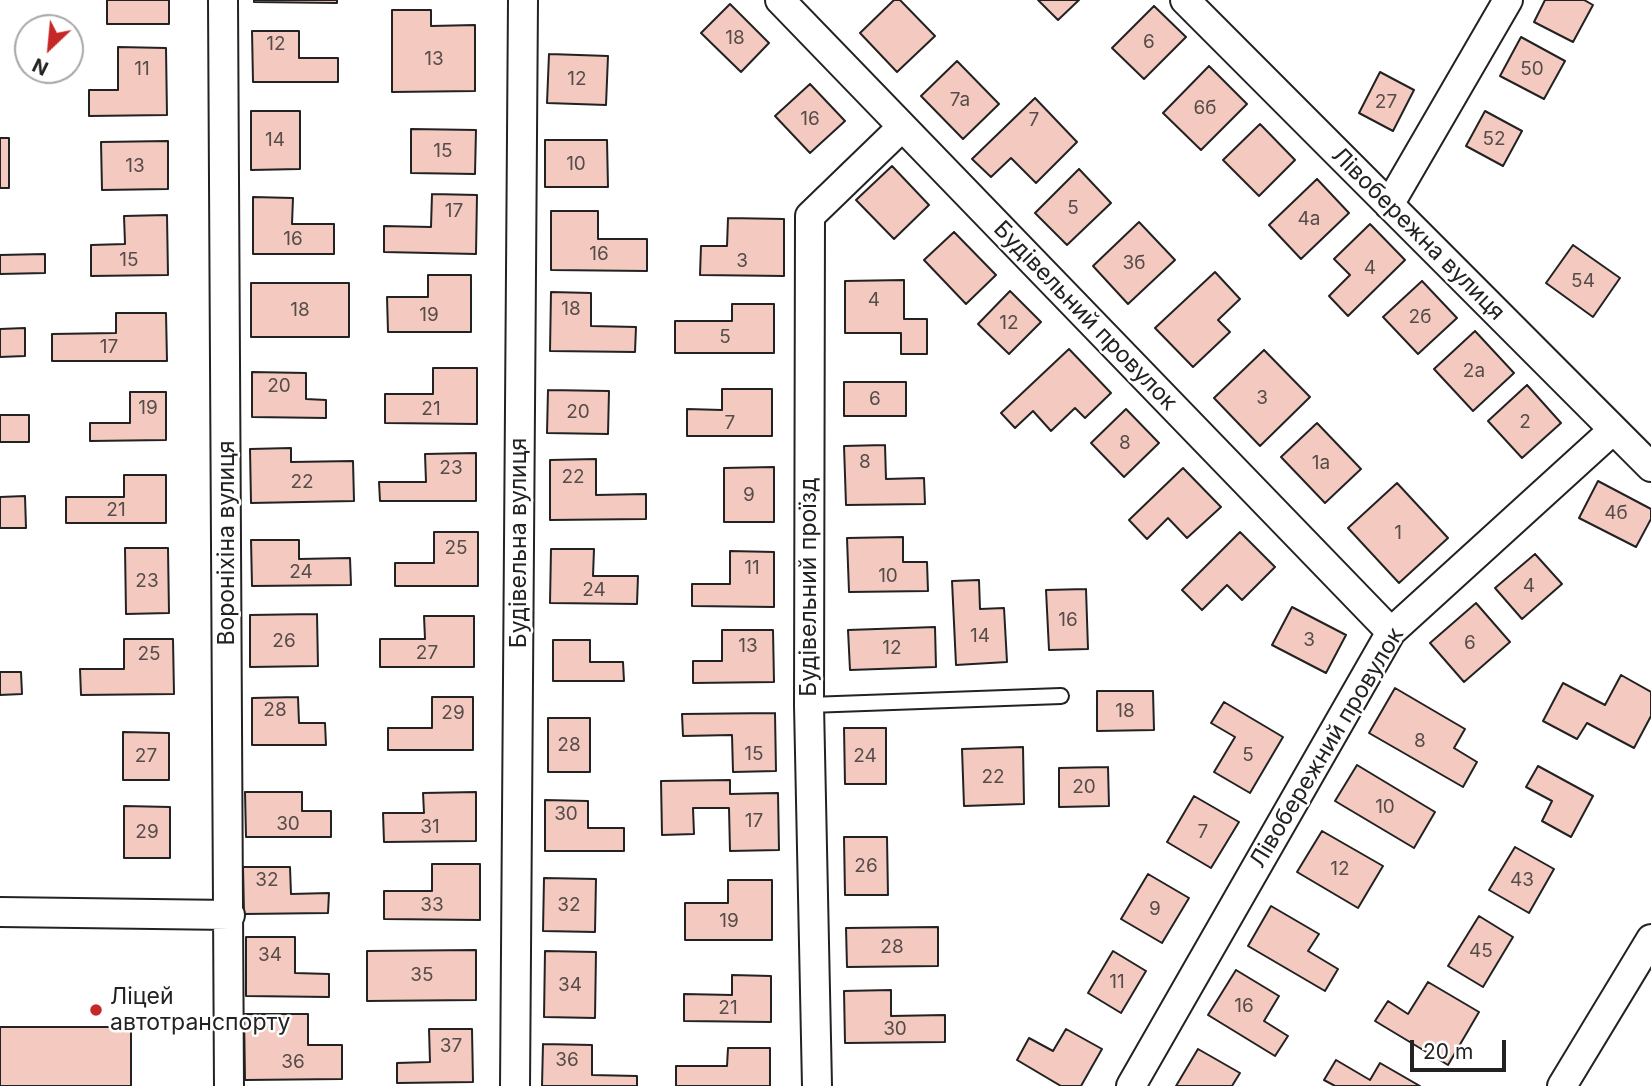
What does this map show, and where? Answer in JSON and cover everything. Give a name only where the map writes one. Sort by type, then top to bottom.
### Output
[{"type":"street","name":"Вороніхіна вулиця","points":[[223,0],[229,1086]]},
{"type":"street","name":"Будівельна вулиця","points":[[515,1086],[523,0]]},
{"type":"street","name":"Будівельний провулок","points":[[780,0],[1391,632]]},
{"type":"street","name":"Лівобережна вулиця","points":[[1185,0],[1651,467]]},
{"type":"street","points":[[1389,205],[1508,0]]},
{"type":"street","name":"Будівельний проїзд","points":[[817,1086],[809,705],[810,216],[902,127]]},
{"type":"street","name":"Лівобережний провулок","points":[[1131,1086],[1391,632],[1613,430]]},
{"type":"street","points":[[0,912],[230,915]]},
{"type":"street","points":[[1562,1086],[1651,939]]},
{"type":"lane","points":[[809,705],[1061,696]]},
{"type":"building","points":[[107,0],[169,0],[169,24],[107,24]]},
{"type":"building","points":[[337,0],[337,3],[254,2]]},
{"type":"building","points":[[894,0],[900,0],[935,36],[897,72],[860,33]]},
{"type":"building","points":[[1038,0],[1079,0],[1058,20]]},
{"type":"building","points":[[1545,0],[1584,0],[1593,5],[1573,42],[1534,22]]},
{"type":"building","points":[[730,4],[769,43],[741,72],[701,33]]},
{"type":"building","points":[[1154,6],[1186,37],[1144,79],[1112,48]]},
{"type":"building","points":[[392,10],[431,10],[431,26],[475,25],[475,91],[392,92]]},
{"type":"building","points":[[252,31],[299,31],[299,58],[338,58],[338,82],[253,82]]},
{"type":"building","points":[[1521,37],[1565,61],[1544,99],[1500,76]]},
{"type":"building","points":[[118,47],[166,48],[167,115],[89,116],[89,90],[118,90]]},
{"type":"building","points":[[549,54],[608,56],[606,105],[547,103]]},
{"type":"building","points":[[957,61],[999,104],[963,139],[921,96]]},
{"type":"building","points":[[1209,66],[1247,104],[1201,150],[1163,113]]},
{"type":"building","points":[[1380,72],[1414,90],[1393,131],[1359,113]]},
{"type":"building","points":[[810,84],[845,121],[810,153],[775,116]]},
{"type":"building","points":[[1035,98],[1077,142],[1036,183],[1011,158],[991,177],[972,159]]},
{"type":"building","points":[[251,111],[300,111],[300,169],[251,170]]},
{"type":"building","points":[[1485,111],[1522,131],[1503,166],[1466,146]]},
{"type":"building","points":[[1260,124],[1295,160],[1259,196],[1223,160]]},
{"type":"building","points":[[411,129],[476,130],[475,174],[411,173]]},
{"type":"building","points":[[0,138],[9,138],[9,188],[0,188]]},
{"type":"building","points":[[545,140],[607,140],[608,187],[545,187]]},
{"type":"building","points":[[168,141],[168,189],[102,190],[101,142]]},
{"type":"building","points":[[892,166],[929,205],[894,239],[856,200]]},
{"type":"building","points":[[1079,169],[1111,203],[1067,245],[1035,213]]},
{"type":"building","points":[[1317,179],[1349,213],[1301,259],[1269,225]]},
{"type":"building","points":[[432,194],[477,195],[476,254],[384,252],[384,226],[431,227]]},
{"type":"building","points":[[253,197],[293,198],[292,224],[334,224],[334,254],[253,254]]},
{"type":"building","points":[[551,211],[598,211],[598,239],[647,239],[647,271],[551,270]]},
{"type":"building","points":[[167,215],[168,275],[91,276],[91,245],[125,244],[124,216]]},
{"type":"building","points":[[728,218],[784,219],[784,276],[700,275],[701,246],[727,246]]},
{"type":"building","points":[[1139,222],[1175,260],[1128,304],[1093,266]]},
{"type":"building","points":[[1370,224],[1405,260],[1348,316],[1329,296],[1350,275],[1334,259]]},
{"type":"building","points":[[954,232],[996,275],[966,304],[924,260]]},
{"type":"building","points":[[1573,245],[1620,278],[1593,317],[1546,283]]},
{"type":"building","points":[[45,254],[45,273],[0,274],[0,255]]},
{"type":"building","points":[[1215,272],[1240,299],[1218,320],[1230,332],[1193,367],[1155,328]]},
{"type":"building","points":[[428,275],[471,275],[471,332],[388,332],[387,297],[428,297]]},
{"type":"building","points":[[904,280],[904,319],[927,319],[927,354],[901,354],[901,333],[845,333],[845,281]]},
{"type":"building","points":[[1422,281],[1457,318],[1418,354],[1383,317]]},
{"type":"building","points":[[251,283],[349,283],[349,337],[251,337]]},
{"type":"building","points":[[1010,291],[1041,322],[1009,354],[978,324]]},
{"type":"building","points":[[551,292],[591,293],[591,326],[636,327],[635,352],[550,351]]},
{"type":"building","points":[[732,304],[774,304],[774,353],[675,353],[675,321],[732,321]]},
{"type":"building","points":[[116,313],[166,313],[167,361],[52,361],[52,334],[116,333]]},
{"type":"building","points":[[25,328],[25,356],[0,357],[0,329]]},
{"type":"building","points":[[1475,331],[1514,373],[1473,411],[1434,369]]},
{"type":"building","points":[[1069,349],[1111,393],[1085,418],[1075,408],[1051,431],[1033,411],[1015,428],[1001,413]]},
{"type":"building","points":[[1264,350],[1310,397],[1260,446],[1214,398]]},
{"type":"building","points":[[433,368],[477,368],[477,424],[385,423],[385,394],[433,394]]},
{"type":"building","points":[[252,372],[306,373],[306,399],[326,400],[326,418],[252,417]]},
{"type":"building","points":[[844,382],[906,382],[906,416],[844,416]]},
{"type":"building","points":[[1527,385],[1561,423],[1522,458],[1488,421]]},
{"type":"building","points":[[722,389],[772,389],[772,436],[687,436],[687,409],[722,410]]},
{"type":"building","points":[[548,390],[609,391],[608,434],[547,433]]},
{"type":"building","points":[[130,392],[166,392],[166,440],[90,441],[90,423],[130,423]]},
{"type":"building","points":[[1126,409],[1159,443],[1124,477],[1091,443]]},
{"type":"building","points":[[0,415],[29,415],[29,442],[0,442]]},
{"type":"building","points":[[1317,423],[1361,469],[1325,503],[1281,457]]},
{"type":"building","points":[[885,445],[886,479],[924,478],[925,504],[846,505],[844,446]]},
{"type":"building","points":[[291,448],[291,462],[353,461],[354,501],[251,503],[250,449]]},
{"type":"building","points":[[476,453],[476,501],[380,501],[379,482],[426,482],[425,454]]},
{"type":"building","points":[[596,459],[596,495],[646,494],[646,519],[550,520],[550,460]]},
{"type":"building","points":[[774,467],[774,522],[724,522],[724,468]]},
{"type":"building","points":[[1183,468],[1221,507],[1187,538],[1168,518],[1147,539],[1129,520]]},
{"type":"building","points":[[124,475],[166,475],[166,523],[66,523],[66,497],[124,497]]},
{"type":"building","points":[[1598,481],[1651,509],[1651,519],[1636,547],[1579,518]]},
{"type":"building","points":[[1397,483],[1448,538],[1399,583],[1348,528]]},
{"type":"building","points":[[25,496],[26,528],[0,528],[0,497]]},
{"type":"building","points":[[434,532],[478,532],[478,586],[395,586],[395,563],[434,563]]},
{"type":"building","points":[[1240,532],[1275,567],[1242,600],[1227,585],[1202,610],[1182,590]]},
{"type":"building","points":[[903,537],[903,562],[927,562],[928,591],[849,592],[847,538]]},
{"type":"building","points":[[251,540],[299,540],[299,559],[350,558],[351,585],[252,586]]},
{"type":"building","points":[[125,548],[168,548],[169,613],[126,614]]},
{"type":"building","points":[[551,549],[594,549],[593,576],[638,576],[637,604],[550,603]]},
{"type":"building","points":[[730,551],[774,552],[774,607],[692,606],[692,584],[730,584]]},
{"type":"building","points":[[1535,554],[1562,584],[1522,619],[1495,588]]},
{"type":"building","points":[[979,580],[980,609],[1004,608],[1007,662],[956,665],[952,581]]},
{"type":"building","points":[[1086,589],[1088,649],[1049,650],[1046,590]]},
{"type":"building","points":[[1476,603],[1510,642],[1464,682],[1430,643]]},
{"type":"building","points":[[1292,607],[1346,635],[1326,673],[1272,645]]},
{"type":"building","points":[[317,614],[318,666],[250,667],[250,615]]},
{"type":"building","points":[[424,616],[474,616],[474,667],[380,667],[380,639],[425,639]]},
{"type":"building","points":[[935,627],[936,667],[850,670],[848,630]]},
{"type":"building","points":[[722,630],[773,630],[774,682],[693,683],[693,661],[722,661]]},
{"type":"building","points":[[124,639],[173,639],[174,694],[81,695],[80,669],[124,669]]},
{"type":"building","points":[[553,640],[590,640],[590,662],[623,662],[624,681],[553,681]]},
{"type":"building","points":[[0,672],[21,672],[22,694],[0,695]]},
{"type":"building","points":[[1621,675],[1651,692],[1651,716],[1634,748],[1587,723],[1577,739],[1543,721],[1563,683],[1605,705]]},
{"type":"building","points":[[1395,688],[1465,729],[1454,748],[1477,762],[1463,787],[1369,733]]},
{"type":"building","points":[[1097,691],[1153,691],[1154,730],[1097,731]]},
{"type":"building","points":[[298,697],[299,723],[325,723],[326,745],[252,745],[252,698]]},
{"type":"building","points":[[432,697],[473,697],[473,750],[388,750],[388,728],[432,728]]},
{"type":"building","points":[[1224,702],[1283,737],[1250,793],[1214,772],[1235,737],[1211,723]]},
{"type":"building","points":[[775,713],[776,771],[733,772],[732,735],[683,736],[682,714]]},
{"type":"building","points":[[548,718],[590,718],[590,772],[548,772]]},
{"type":"building","points":[[844,728],[886,728],[886,784],[845,784]]},
{"type":"building","points":[[123,732],[169,733],[169,780],[123,780]]},
{"type":"building","points":[[1023,747],[1024,804],[964,806],[962,749]]},
{"type":"building","points":[[1357,765],[1435,812],[1414,848],[1335,801]]},
{"type":"building","points":[[1538,766],[1593,796],[1571,837],[1542,821],[1552,801],[1526,787]]},
{"type":"building","points":[[1108,767],[1109,806],[1059,807],[1059,768]]},
{"type":"building","points":[[730,780],[730,794],[778,793],[779,850],[730,851],[729,808],[693,808],[694,834],[662,835],[661,781]]},
{"type":"building","points":[[245,792],[302,792],[302,811],[331,811],[331,837],[246,837]]},
{"type":"building","points":[[476,792],[476,841],[384,842],[383,813],[424,813],[423,793]]},
{"type":"building","points":[[1194,796],[1239,822],[1211,868],[1167,842]]},
{"type":"building","points":[[545,800],[588,801],[588,828],[624,828],[624,851],[545,851]]},
{"type":"building","points":[[124,806],[170,807],[170,858],[124,858]]},
{"type":"building","points":[[1322,831],[1383,866],[1358,908],[1297,872]]},
{"type":"building","points":[[844,837],[887,837],[888,895],[845,895]]},
{"type":"building","points":[[1515,847],[1554,869],[1529,913],[1489,890]]},
{"type":"building","points":[[432,864],[480,864],[480,920],[384,919],[384,891],[432,891]]},
{"type":"building","points":[[243,867],[290,867],[291,894],[329,893],[328,913],[244,914]]},
{"type":"building","points":[[1148,874],[1189,898],[1162,943],[1121,919]]},
{"type":"building","points":[[544,878],[596,879],[595,932],[543,931]]},
{"type":"building","points":[[728,880],[772,880],[772,940],[685,940],[685,903],[728,903]]},
{"type":"building","points":[[1271,906],[1319,934],[1308,951],[1338,969],[1325,991],[1248,946]]},
{"type":"building","points":[[1479,916],[1513,937],[1483,987],[1448,966]]},
{"type":"building","points":[[938,927],[938,966],[847,967],[846,928]]},
{"type":"building","points":[[246,937],[295,937],[295,973],[329,974],[329,997],[246,996]]},
{"type":"building","points":[[476,950],[476,1000],[367,1001],[367,951]]},
{"type":"building","points":[[545,951],[596,952],[595,1018],[544,1017]]},
{"type":"building","points":[[1113,951],[1146,971],[1121,1013],[1088,993]]},
{"type":"building","points":[[1236,970],[1279,996],[1264,1021],[1288,1036],[1275,1056],[1208,1015]]},
{"type":"building","points":[[732,975],[771,976],[771,1022],[684,1021],[684,994],[732,995]]},
{"type":"building","points":[[1428,982],[1479,1012],[1448,1065],[1375,1021],[1388,1001],[1408,1014]]},
{"type":"building","points":[[891,990],[891,1016],[945,1015],[945,1042],[845,1043],[844,991]]},
{"type":"building","points":[[244,1014],[308,1014],[308,1045],[342,1045],[342,1079],[245,1080]]},
{"type":"building","points":[[0,1027],[131,1027],[131,1086],[0,1086]]},
{"type":"building","points":[[429,1029],[472,1029],[473,1082],[397,1083],[397,1063],[430,1062]]},
{"type":"building","points":[[1066,1029],[1102,1049],[1081,1086],[1061,1086],[1017,1060],[1029,1038],[1053,1051]]},
{"type":"building","points":[[543,1044],[592,1045],[592,1075],[637,1076],[637,1086],[542,1086]]},
{"type":"building","points":[[728,1048],[770,1048],[770,1086],[676,1086],[676,1066],[727,1066]]},
{"type":"building","points":[[1198,1049],[1240,1073],[1232,1086],[1176,1086]]},
{"type":"building","points":[[1336,1060],[1370,1080],[1380,1063],[1420,1086],[1335,1086],[1324,1080]]},
{"type":"place","name":"Ліцей автотранспорту","points":[[96,1010]]}]
